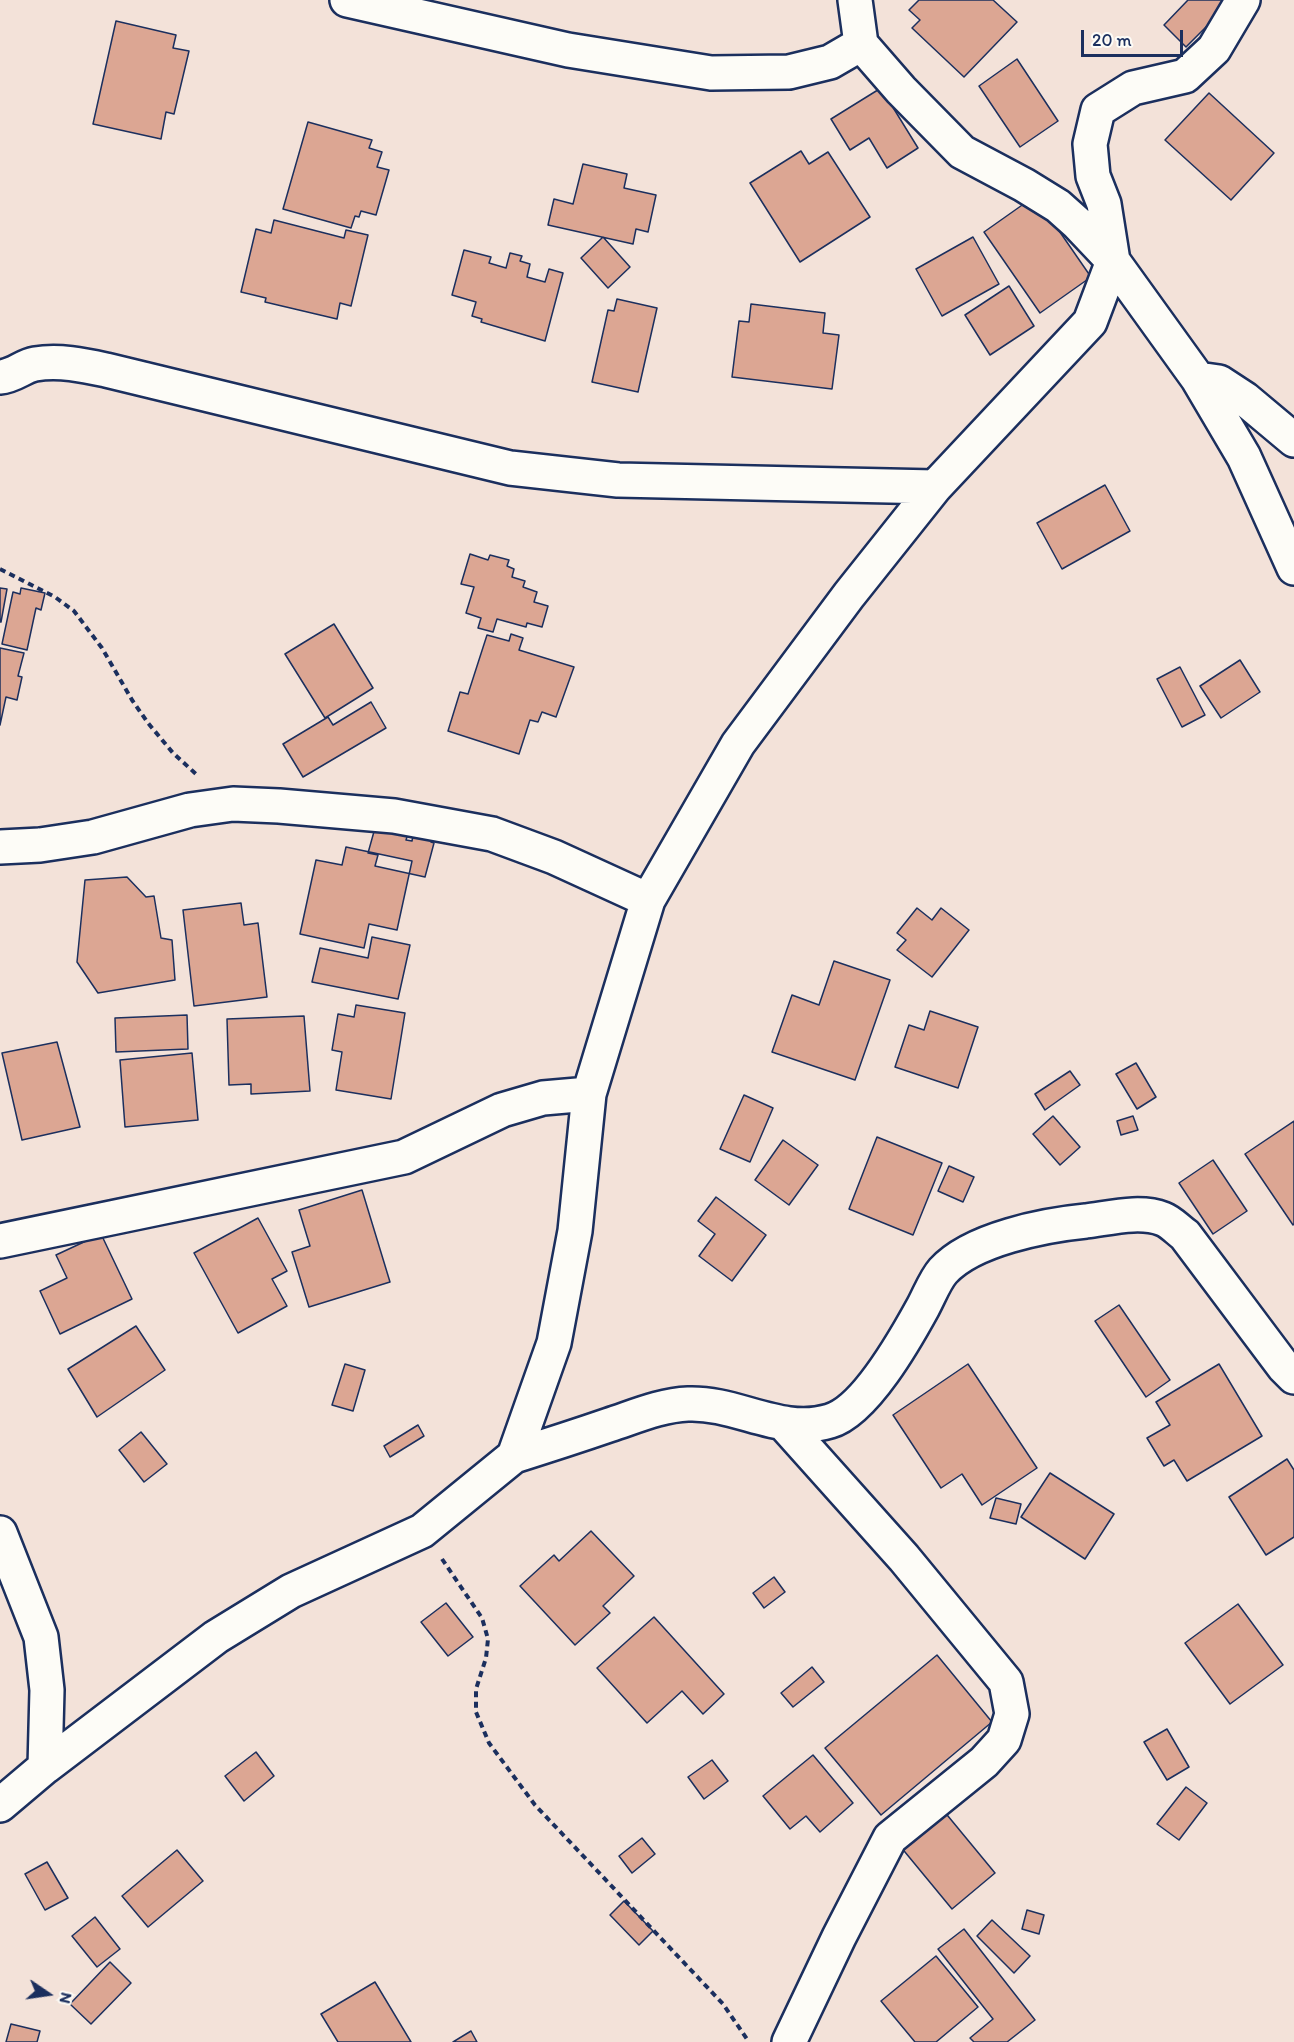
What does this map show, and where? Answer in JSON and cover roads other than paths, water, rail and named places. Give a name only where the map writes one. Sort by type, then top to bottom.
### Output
[{"type":"street","points":[[347,0],[568,50],[711,73],[789,72],[830,62],[861,44]]},
{"type":"street","points":[[855,0],[861,44],[901,90],[962,152],[1058,206],[1113,261],[1197,379],[1244,457],[1294,568]]},
{"type":"street","points":[[514,1456],[554,1343],[575,1231],[589,1094],[648,900],[738,744],[849,595],[935,487],[1090,322],[1113,261],[1104,204],[1093,176],[1090,144],[1098,110],[1133,88],[1185,76],[1214,49],[1243,0]]},
{"type":"street","points":[[0,377],[8,376],[34,364],[66,362],[510,468],[618,480],[935,487]]},
{"type":"street","points":[[1197,379],[1219,382],[1245,399],[1294,440]]},
{"type":"street","points":[[0,848],[93,837],[190,810],[233,804],[279,806],[394,816],[492,834],[554,857],[648,900]]},
{"type":"street","points":[[0,1241],[404,1157],[502,1110],[543,1098],[589,1094]]},
{"type":"street","points":[[0,1805],[45,1767],[216,1637],[291,1591],[423,1531],[514,1456],[656,1410],[685,1404],[710,1404],[785,1425],[813,1425],[832,1421],[853,1408],[904,1342],[942,1272],[965,1254],[1024,1230],[1142,1215],[1164,1219],[1185,1235],[1284,1367],[1294,1377]]},
{"type":"street","points":[[785,1425],[904,1558],[1006,1682],[1012,1714],[1004,1740],[984,1762],[890,1838],[789,2042]]},
{"type":"street","points":[[0,1533],[41,1637],[47,1690],[45,1767]]}]
